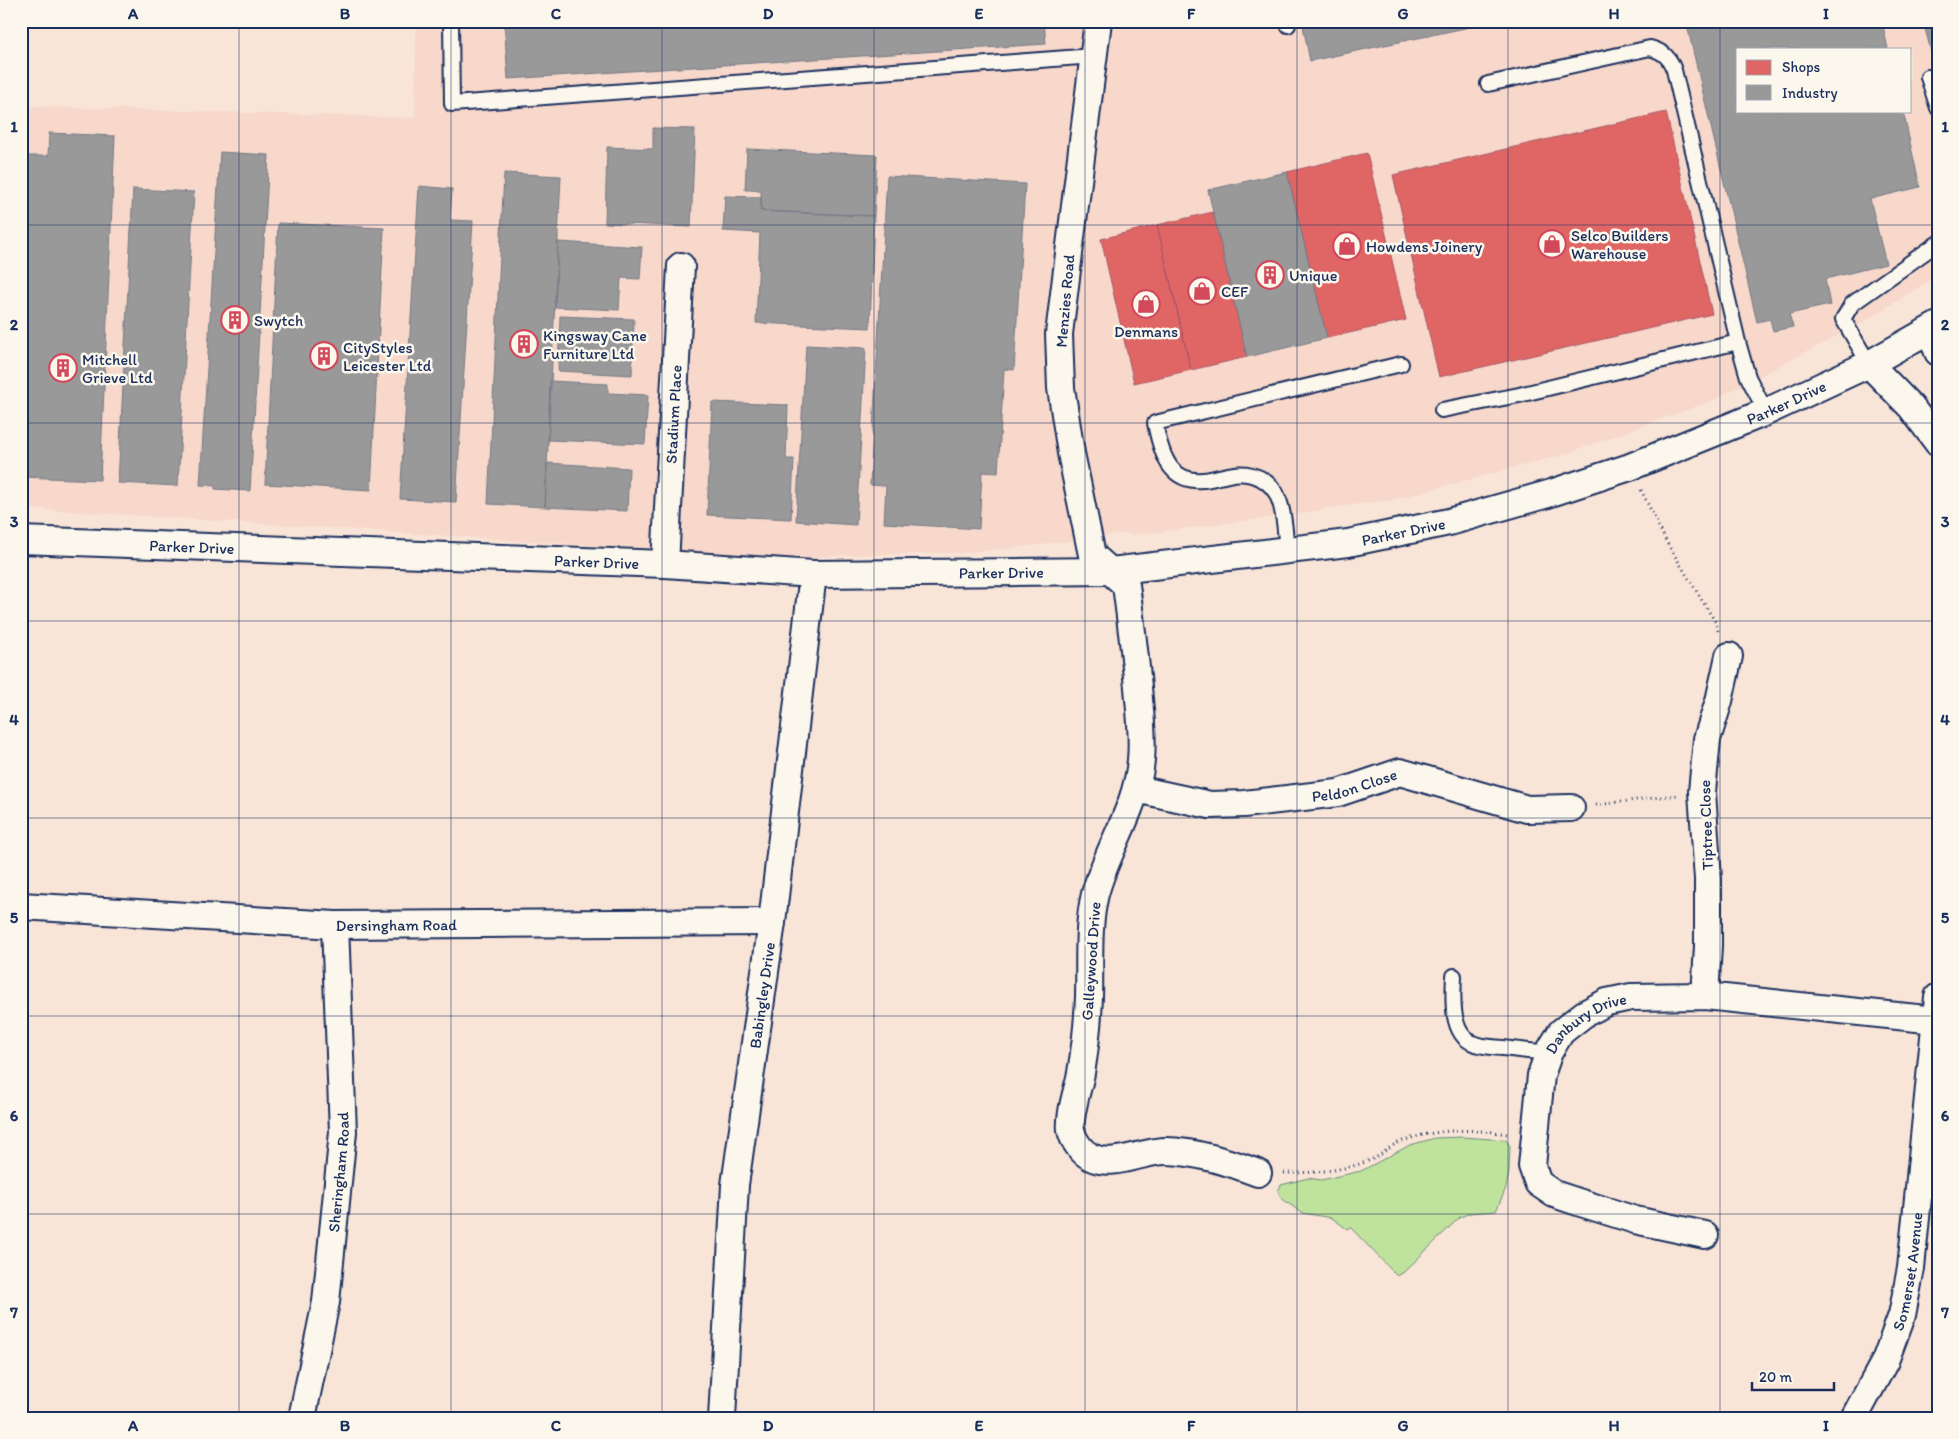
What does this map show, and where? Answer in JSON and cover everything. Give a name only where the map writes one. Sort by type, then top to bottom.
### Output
[{"type":"street","name":"Menzies Road","points":[[1098,21],[1059,334],[1061,388],[1071,453],[1092,555],[1111,571]]},
{"type":"street","name":"Stadium Place","points":[[665,564],[681,266]]},
{"type":"street","name":"Parker Drive","points":[[21,540],[665,564],[813,574],[1111,571],[1348,542],[1449,522],[1548,494],[1630,467],[1766,412],[1935,336]]},
{"type":"street","points":[[1870,364],[1911,407],[1938,443]]},
{"type":"street","name":"Galleywood Drive","points":[[1111,571],[1126,585],[1141,719],[1141,760],[1136,789],[1095,894],[1090,934],[1089,999],[1082,1064],[1071,1129],[1076,1144],[1090,1157],[1111,1161],[1146,1152],[1167,1151],[1212,1158],[1258,1173]]},
{"type":"street","name":"Babingley Drive","points":[[722,1418],[735,1185],[772,922],[813,574]]},
{"type":"street","name":"Tiptree Close","points":[[1705,996],[1708,946],[1708,879],[1702,792],[1707,739],[1719,701],[1729,656]]},
{"type":"street","name":"Peldon Close","points":[[1136,789],[1210,805],[1244,804],[1338,793],[1400,772],[1528,809],[1570,808]]},
{"type":"street","name":"Dersingham Road","points":[[21,906],[335,925],[772,922]]},
{"type":"street","name":"Sheringham Road","points":[[302,1418],[326,1302],[343,1132],[335,925]]},
{"type":"street","name":"Danbury Drive","points":[[1705,1235],[1635,1220],[1554,1194],[1538,1183],[1532,1166],[1541,1075],[1549,1052],[1561,1032],[1584,1014],[1607,1002],[1631,997],[1705,996],[1937,1008]]},
{"type":"street","name":"Somerset Avenue","points":[[1854,1418],[1885,1361],[1902,1315],[1912,1268],[1937,1008]]},
{"type":"lane","points":[[451,21],[452,104],[1094,56]]},
{"type":"lane","points":[[1488,84],[1650,48],[1669,57],[1676,79],[1738,342],[1748,378],[1766,412]]},
{"type":"lane","points":[[1928,77],[1938,108]]},
{"type":"lane","points":[[1870,364],[1843,319],[1852,304],[1938,243]]},
{"type":"lane","points":[[1442,410],[1519,395],[1738,342]]},
{"type":"lane","points":[[1287,550],[1279,500],[1269,482],[1250,474],[1232,473],[1197,481],[1182,478],[1170,468],[1162,452],[1155,424],[1401,364]]},
{"type":"lane","points":[[1454,976],[1454,1012],[1464,1037],[1473,1043],[1549,1052]]},
{"type":"path","points":[[1630,467],[1667,543],[1716,622],[1722,648],[1729,656]]},
{"type":"path","points":[[1570,808],[1702,792]]},
{"type":"path","points":[[1258,1173],[1321,1172],[1354,1166],[1376,1157],[1396,1143],[1420,1136],[1445,1132],[1495,1132],[1534,1138]]},
{"type":"shaded area","points":[[416,21],[1938,21],[1938,275],[1862,323],[1714,400],[1562,455],[1392,500],[1299,514],[1131,535],[1124,533],[1032,546],[959,553],[846,555],[800,559],[21,508],[21,106],[415,118]]},
{"type":"green space","points":[[1463,1137],[1506,1140],[1510,1146],[1506,1188],[1496,1211],[1470,1213],[1460,1217],[1404,1272],[1397,1276],[1350,1227],[1347,1229],[1332,1218],[1302,1213],[1281,1198],[1278,1191],[1281,1185],[1308,1178],[1321,1180],[1361,1171],[1410,1145],[1435,1138]]},
{"type":"building: Shops","name":"Selco Builders Warehouse","points":[[1666,112],[1712,314],[1439,377],[1393,175]]},
{"type":"building: Shops","name":"Howdens Joinery","points":[[1367,153],[1406,320],[1327,338],[1287,172]]},
{"type":"building: Shops","name":"CEF","points":[[1213,212],[1247,357],[1191,370],[1157,225]]},
{"type":"building: Shops","name":"Denmans","points":[[1157,225],[1191,370],[1134,383],[1101,239]]},
{"type":"building: Industry","points":[[504,21],[1044,21],[1046,44],[508,79]]},
{"type":"building: Industry","points":[[1302,21],[1498,21],[1310,61]]},
{"type":"building: Industry","points":[[1686,21],[1882,21],[1888,48],[1736,48],[1736,112],[1903,112],[1920,187],[1870,199],[1886,264],[1825,279],[1830,305],[1789,314],[1793,327],[1773,331],[1770,319],[1757,322]]},
{"type":"building: Industry","points":[[1923,21],[1938,21],[1938,58],[1933,59]]},
{"type":"building: Industry","points":[[653,128],[695,129],[691,227],[605,223],[607,147],[653,149]]},
{"type":"building: Industry","name":"Mitchell Grieve Ltd","points":[[49,133],[115,136],[100,480],[21,477],[21,258],[26,156],[48,156]]},
{"type":"building: Industry","points":[[747,149],[877,155],[874,216],[761,211],[761,190],[745,190]]},
{"type":"building: Industry","name":"Swytch","points":[[220,152],[269,155],[250,491],[215,489],[215,486],[200,485]]},
{"type":"building: Industry","name":"Unique","points":[[1287,172],[1327,338],[1247,357],[1208,190]]},
{"type":"building: Industry","name":"Kingsway Cane Furniture Ltd","points":[[504,173],[561,176],[545,507],[488,504]]},
{"type":"building: Industry","points":[[887,176],[1025,184],[1014,370],[1004,369],[998,473],[982,472],[979,529],[884,523],[886,486],[870,485]]},
{"type":"building: Industry","points":[[419,186],[452,189],[450,220],[473,221],[456,502],[400,499]]},
{"type":"building: Industry","points":[[133,189],[194,192],[178,486],[118,483]]},
{"type":"building: Industry","points":[[725,196],[761,197],[761,211],[874,216],[870,328],[756,323],[760,233],[723,231]]},
{"type":"building: Industry","name":"CityStyles Leicester Ltd","points":[[278,223],[384,228],[371,490],[265,484]]},
{"type":"building: Industry","points":[[558,242],[642,247],[640,279],[621,278],[619,310],[555,307]]},
{"type":"building: Industry","points":[[560,316],[634,319],[632,375],[558,371]]},
{"type":"building: Industry","points":[[806,345],[866,348],[856,525],[796,521]]},
{"type":"building: Industry","points":[[550,381],[608,384],[608,393],[648,395],[645,444],[548,440]]},
{"type":"building: Industry","points":[[712,402],[788,405],[786,459],[794,459],[791,519],[707,515]]},
{"type":"building: Industry","points":[[547,463],[629,468],[627,511],[545,507]]},
{"type":"place","name":"Selco Builders Warehouse","points":[[1552,244]]},
{"type":"place","name":"Howdens Joinery","points":[[1347,246]]},
{"type":"place","name":"Unique","points":[[1270,275]]},
{"type":"place","name":"CEF","points":[[1202,291]]},
{"type":"place","name":"Denmans","points":[[1146,304]]},
{"type":"place","name":"Swytch","points":[[235,320]]},
{"type":"place","name":"Kingsway Cane Furniture Ltd","points":[[524,344]]},
{"type":"place","name":"CityStyles Leicester Ltd","points":[[324,356]]},
{"type":"place","name":"Mitchell Grieve Ltd","points":[[63,368]]}]
